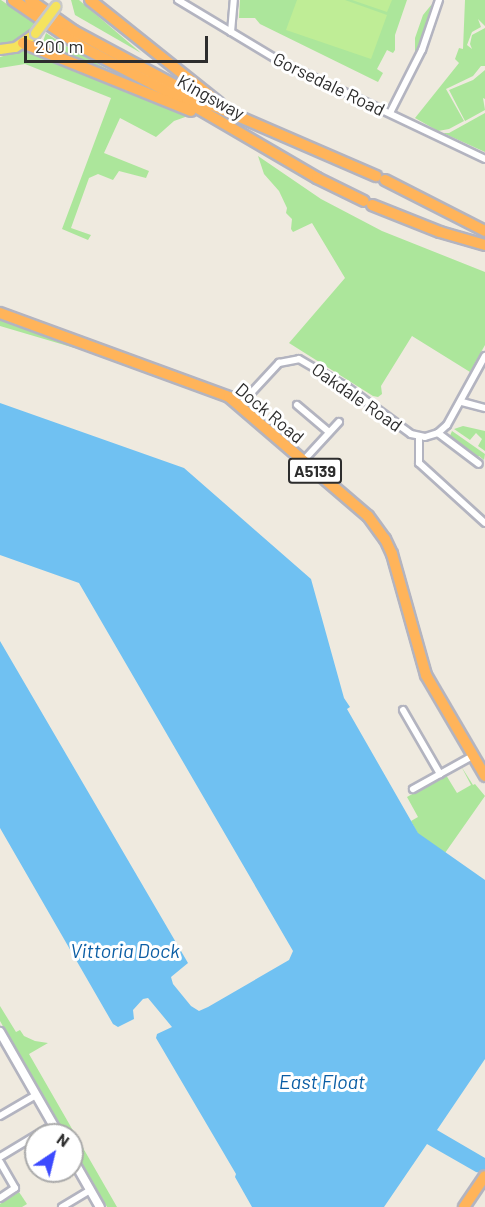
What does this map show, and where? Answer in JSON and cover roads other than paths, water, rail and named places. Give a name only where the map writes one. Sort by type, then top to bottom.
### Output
[{"type":"highway","name":"Kingsway","points":[[13,0],[82,47],[233,128],[317,178],[368,203],[440,232],[485,245]]},
{"type":"highway","name":"Kingsway","points":[[30,0],[103,47],[212,105],[381,178],[485,231]]},
{"type":"highway","points":[[90,0],[189,81],[238,116]]},
{"type":"highway","points":[[23,43],[233,128]]},
{"type":"highway","name":"Dock Road","points":[[0,313],[205,386],[229,397],[368,516],[385,539],[426,675],[485,776]]},
{"type":"highway","points":[[464,1207],[485,1176]]},
{"type":"highway","points":[[471,1207],[485,1176]]},
{"type":"main road","points":[[0,49],[23,43],[35,33],[56,3]]},
{"type":"main road","points":[[0,1032],[52,1123]]},
{"type":"main road","points":[[84,1179],[100,1207]]},
{"type":"street","name":"Gorsedale Road","points":[[178,0],[280,62],[390,113],[434,137],[485,159]]},
{"type":"street","points":[[231,32],[234,0]]},
{"type":"street","points":[[390,113],[422,50],[439,0]]},
{"type":"street","points":[[479,464],[438,433],[447,425],[462,402],[485,356]]},
{"type":"street","name":"Oakdale Road","points":[[239,406],[279,363],[300,359],[347,387],[402,428],[419,437],[438,433]]},
{"type":"street","points":[[462,402],[485,408]]},
{"type":"street","points":[[297,405],[329,432]]},
{"type":"street","points":[[303,462],[339,422]]},
{"type":"street","points":[[419,437],[419,463],[485,523]]},
{"type":"street","points":[[403,710],[440,774]]},
{"type":"street","points":[[413,789],[472,756]]},
{"type":"street","points":[[0,1116],[36,1095]]},
{"type":"street","points":[[0,1157],[24,1143]]},
{"type":"street","points":[[0,1162],[15,1188],[0,1198]]},
{"type":"street","points":[[62,1207],[90,1190]]},
{"type":"water","name":"East Float","points":[[0,403],[184,468],[311,579],[344,698],[350,707],[347,709],[418,833],[485,880],[485,1059],[437,1130],[485,1158],[485,1174],[476,1172],[427,1144],[384,1207],[252,1207],[235,1177],[236,1174],[156,1038],[157,1034],[172,1027],[148,998],[143,999],[133,1010],[134,1019],[118,1027],[113,1024],[0,828],[0,641],[188,963],[171,977],[173,984],[191,1006],[199,1011],[208,1007],[289,960],[293,951],[79,583],[0,555]]},
{"type":"water label","name":"Vittoria Dock","points":[[125,950]]}]
